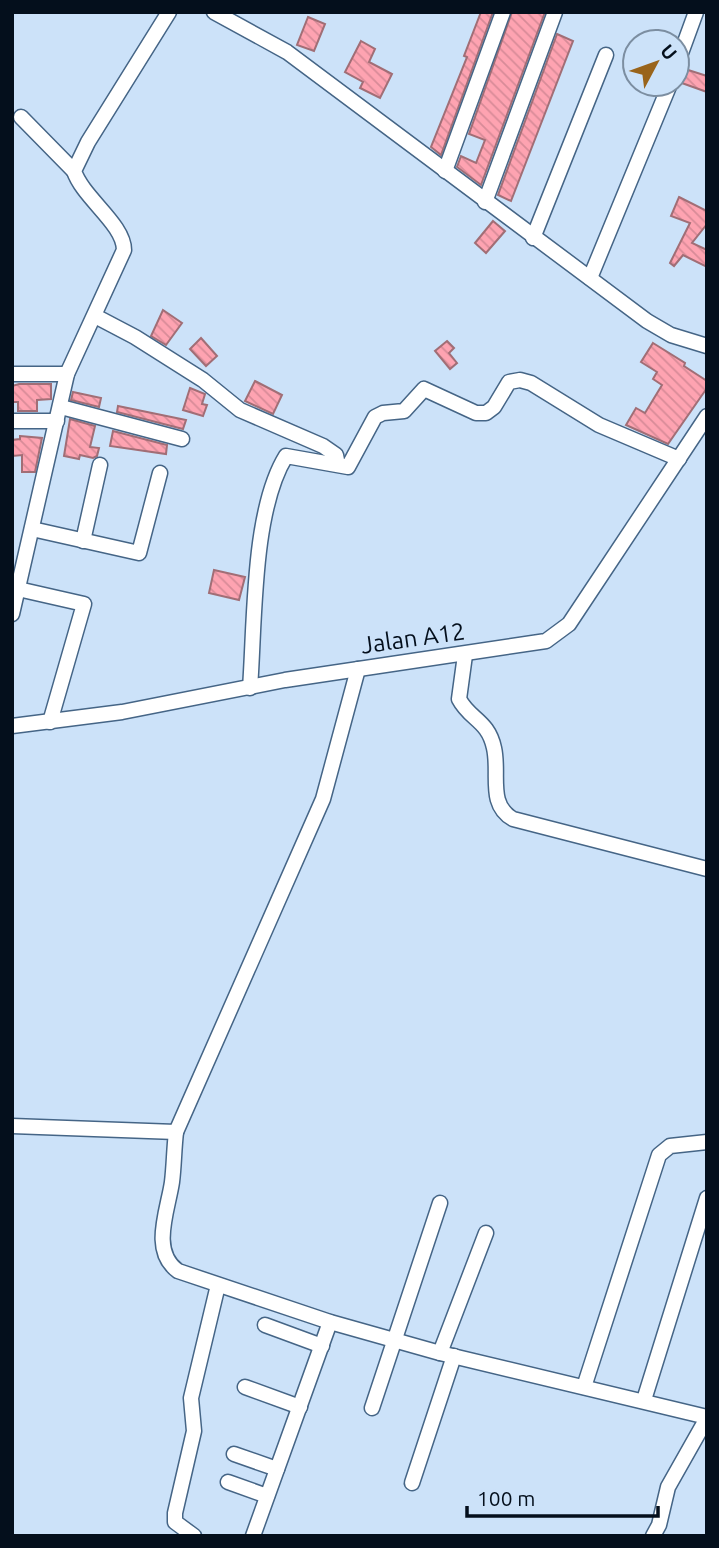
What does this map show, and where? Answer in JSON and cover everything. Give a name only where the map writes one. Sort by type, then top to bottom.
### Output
[{"type":"street","points":[[74,171],[169,12]]},
{"type":"street","points":[[214,12],[287,52],[533,239],[671,335],[707,346]]},
{"type":"street","points":[[445,171],[503,12]]},
{"type":"street","points":[[485,202],[555,12]]},
{"type":"street","points":[[533,239],[606,55]]},
{"type":"street","points":[[590,278],[664,98]]},
{"type":"street","points":[[12,614],[67,374],[120,264],[124,242],[89,198],[74,171],[21,117]]},
{"type":"street","points":[[94,316],[135,337],[191,373],[240,410],[323,446],[336,455],[337,460],[334,463]]},
{"type":"street","points":[[12,374],[67,374]]},
{"type":"street","points":[[250,688],[263,517],[275,475],[286,456],[351,465],[375,417],[383,412],[404,411],[424,389],[476,413],[486,413],[494,407],[509,383],[520,380],[531,383],[626,439],[679,459]]},
{"type":"street","points":[[12,421],[59,414],[182,439]]},
{"type":"street","name":"Jalan A12","points":[[12,726],[547,641],[562,632],[707,416]]},
{"type":"street","points":[[83,541],[100,465]]},
{"type":"street","points":[[32,530],[139,553],[160,473]]},
{"type":"street","points":[[18,589],[84,604],[50,722]]},
{"type":"street","points":[[465,655],[459,699],[486,727],[491,736],[496,758],[496,799],[501,811],[513,820],[707,869]]},
{"type":"street","points":[[358,669],[323,799],[176,1132],[162,1236],[163,1251],[170,1266],[178,1271],[330,1322],[447,1354],[644,1400],[707,1418],[668,1487],[659,1525],[653,1536]]},
{"type":"street","points":[[12,1126],[176,1132]]},
{"type":"street","points":[[584,1387],[659,1155],[670,1146],[707,1142]]},
{"type":"street","points":[[644,1400],[707,1198]]},
{"type":"street","points":[[372,1408],[440,1203]]},
{"type":"street","points":[[412,1483],[447,1354],[485,1233]]},
{"type":"street","points":[[194,1536],[175,1522],[175,1513],[194,1431],[191,1398],[218,1285]]},
{"type":"street","points":[[253,1536],[330,1322]]},
{"type":"street","points":[[264,1325],[322,1346]]},
{"type":"street","points":[[245,1387],[300,1408]]},
{"type":"street","points":[[234,1454],[277,1469]]},
{"type":"street","points":[[228,1482],[267,1496]]},
{"type":"building","points":[[481,12],[493,12],[441,155],[431,147],[467,57],[464,56]]},
{"type":"building","points":[[512,12],[545,12],[481,185],[457,167],[461,156],[476,163],[485,140],[469,134]]},
{"type":"building","points":[[308,17],[325,24],[314,51],[297,45]]},
{"type":"building","points":[[557,34],[573,41],[511,201],[498,195]]},
{"type":"building","points":[[361,41],[375,49],[369,62],[392,74],[380,98],[360,88],[363,82],[345,72]]},
{"type":"building","points":[[691,71],[707,76],[707,92],[691,86]]},
{"type":"building","points":[[679,197],[707,211],[707,224],[692,243],[707,250],[707,267],[683,255],[674,266],[670,263],[690,223],[671,216]]},
{"type":"building","points":[[493,221],[505,231],[486,253],[475,243]]},
{"type":"building","points":[[163,310],[182,323],[166,345],[151,336]]},
{"type":"building","points":[[201,338],[217,356],[206,366],[190,349]]},
{"type":"building","points":[[447,341],[454,348],[449,353],[457,363],[450,369],[435,351]]},
{"type":"building","points":[[653,343],[707,381],[707,388],[668,444],[626,425],[636,408],[645,413],[662,385],[653,379],[657,372],[641,362]]},
{"type":"building","points":[[255,381],[282,395],[273,414],[245,401]]},
{"type":"building","points":[[51,384],[51,399],[37,400],[37,411],[18,411],[18,402],[12,402],[12,386]]},
{"type":"building","points":[[190,388],[205,394],[202,404],[207,405],[203,416],[183,410]]},
{"type":"building","points":[[73,392],[101,398],[99,407],[71,400]]},
{"type":"building","points":[[118,406],[186,420],[183,429],[117,412]]},
{"type":"building","points":[[70,419],[95,426],[90,447],[99,448],[97,456],[93,458],[80,455],[79,459],[64,456]]},
{"type":"building","points":[[113,431],[167,445],[166,454],[110,446]]},
{"type":"building","points":[[20,436],[42,438],[35,472],[22,472],[22,455],[13,456],[12,440],[20,439]]},
{"type":"building","points":[[214,570],[245,577],[239,600],[209,593]]}]
